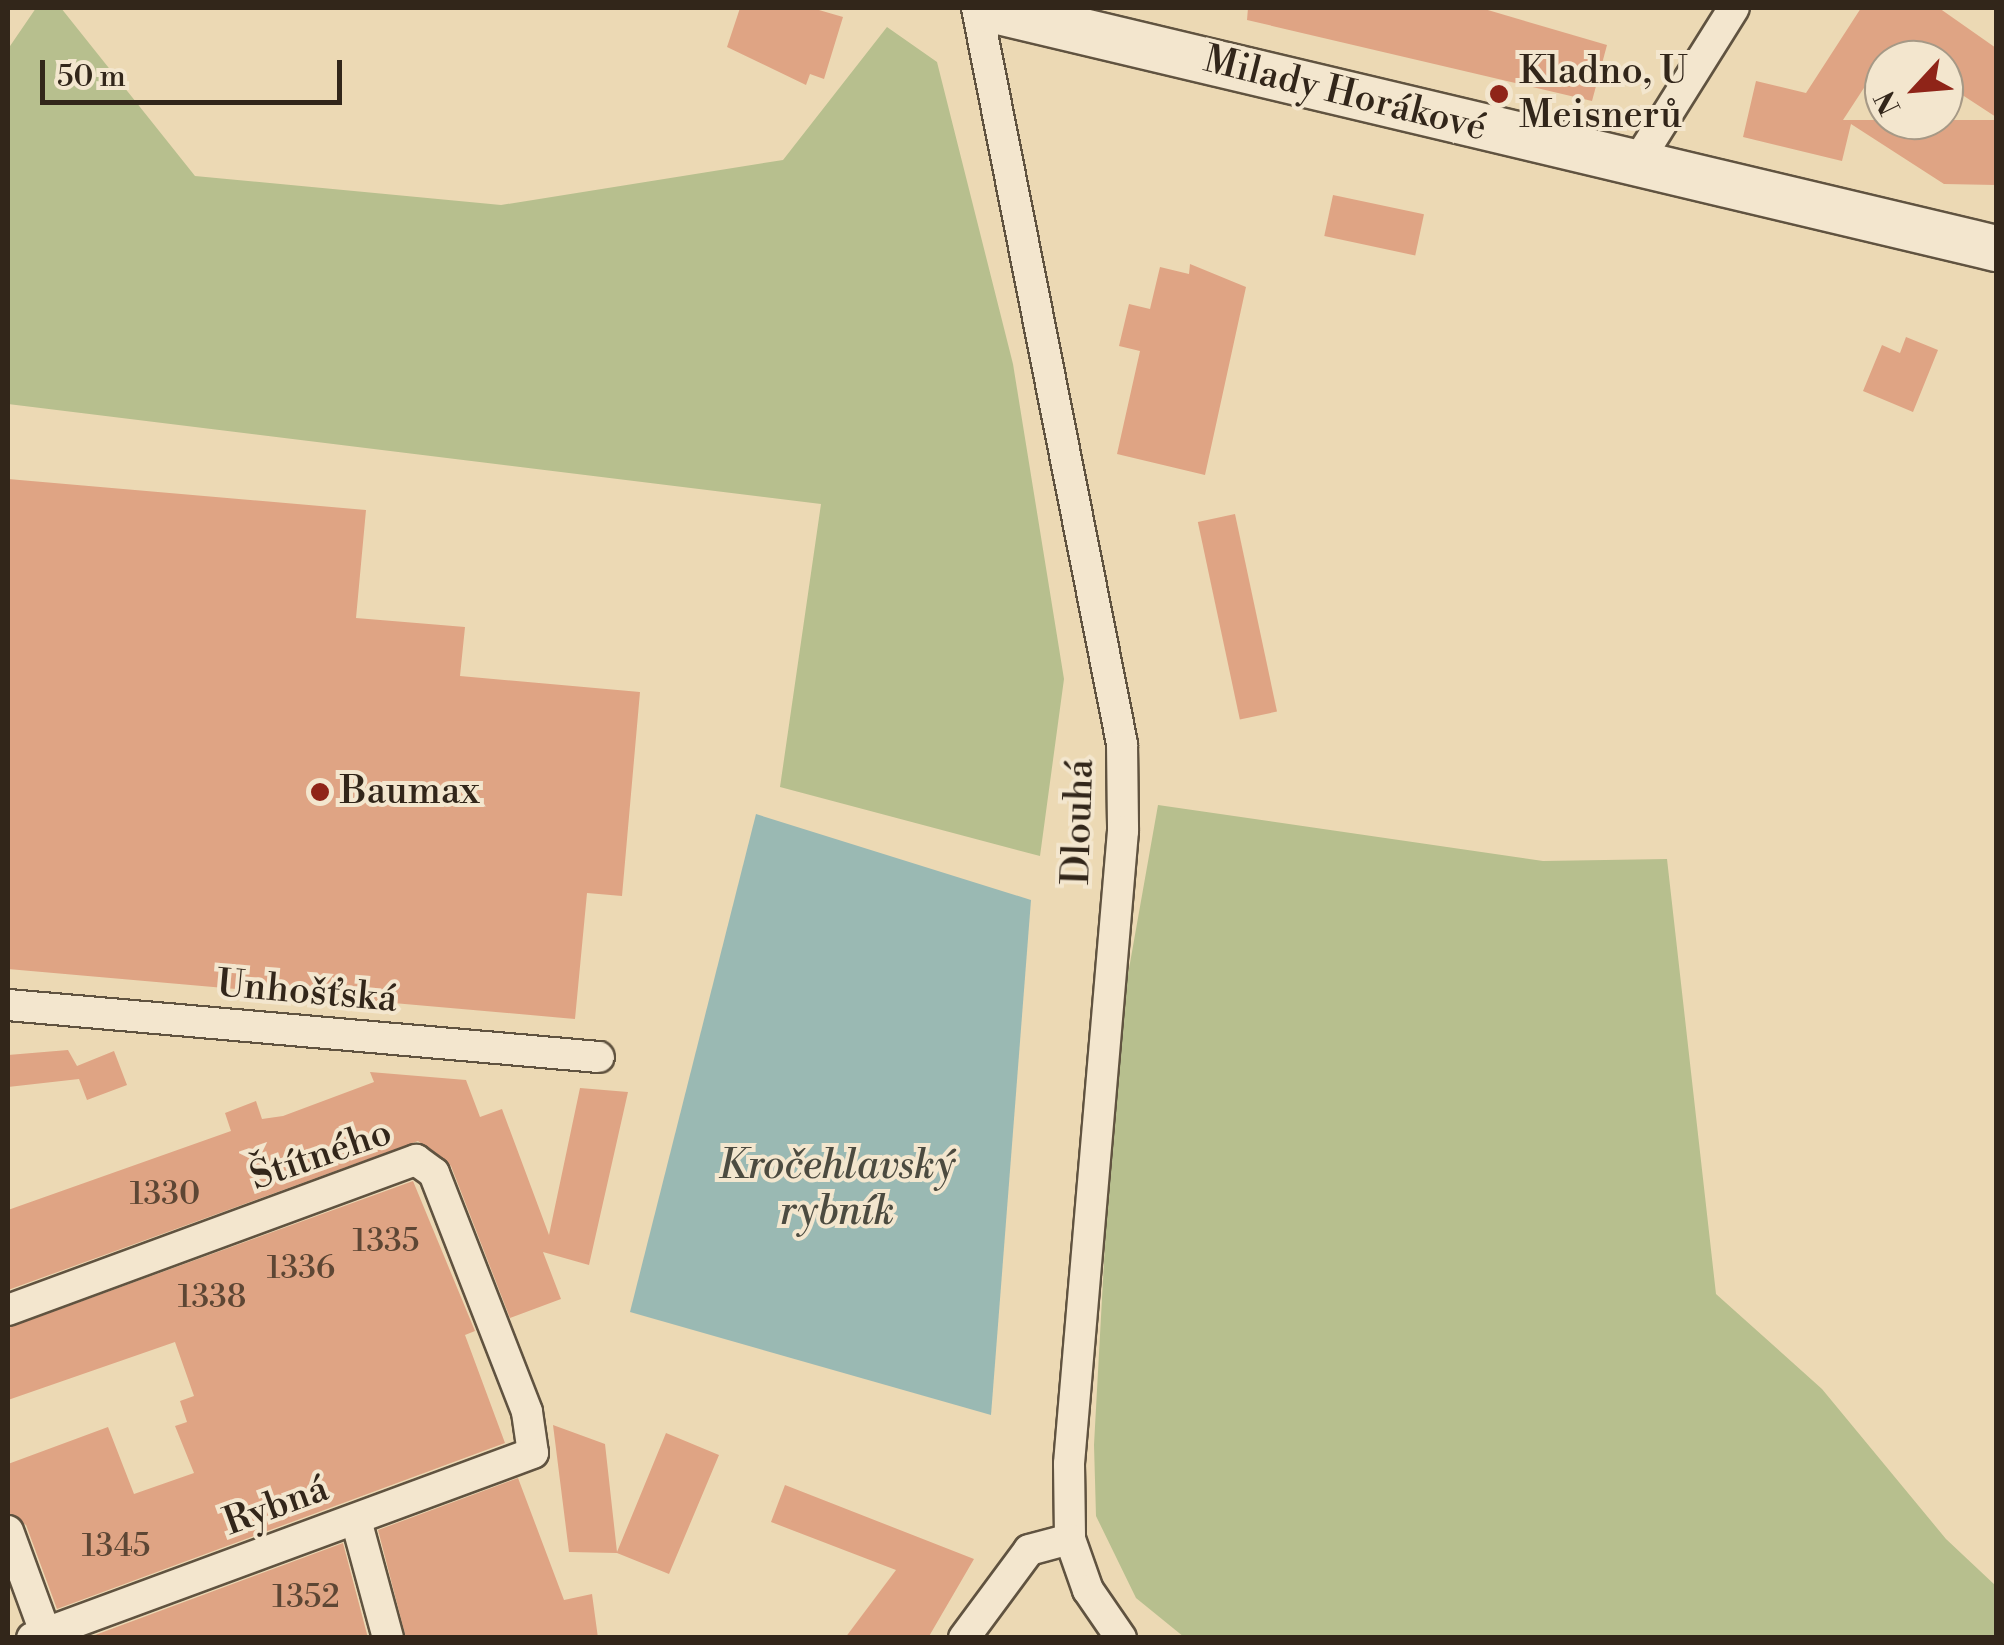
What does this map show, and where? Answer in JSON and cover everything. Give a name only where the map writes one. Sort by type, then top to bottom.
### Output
[{"type":"main road","name":"Milady Horákové","points":[[986,8],[1996,248]]},
{"type":"street","name":"Dlouhá","points":[[977,8],[1122,744],[1123,831],[1069,1464],[1070,1539],[1088,1590],[1121,1638]]},
{"type":"street","points":[[1636,164],[1734,8]]},
{"type":"street","name":"Unhošťská","points":[[8,1005],[599,1057]]},
{"type":"street","name":"Štítného","points":[[8,1310],[416,1160],[434,1173],[527,1412],[534,1453]]},
{"type":"street","name":"Rybná","points":[[8,1531],[39,1635],[534,1453]]},
{"type":"street","points":[[356,1520],[388,1638]]},
{"type":"street","points":[[964,1638],[1029,1550],[1070,1539]]},
{"type":"green space","points":[[36,8],[61,8],[195,176],[501,205],[783,160],[887,27],[937,62],[1013,364],[1064,679],[1040,856],[780,787],[821,504],[8,404],[8,49]]},
{"type":"green space","points":[[1158,805],[1543,861],[1667,859],[1716,1294],[1822,1389],[1946,1539],[1996,1586],[1996,1637],[1184,1637],[1136,1598],[1096,1516],[1094,1445],[1116,1042]]},
{"type":"water","name":"Kročehlavský rybník","points":[[756,814],[1031,900],[991,1415],[630,1312]]},
{"type":"building","points":[[740,8],[812,8],[843,17],[824,79],[810,74],[806,85],[727,47]]},
{"type":"building","points":[[1248,8],[1481,8],[1607,45],[1592,101],[1247,20]]},
{"type":"building","points":[[1861,8],[1939,8],[1996,48],[1996,117],[1964,96],[1964,40],[1864,40],[1864,88],[1843,120],[1864,120],[1864,132],[1851,124],[1842,161],[1743,137],[1756,81],[1806,93]]},
{"type":"building","points":[[1964,120],[1996,120],[1996,185],[1944,184],[1876,140],[1964,140]]},
{"type":"building","points":[[1333,195],[1424,214],[1415,255],[1324,236]]},
{"type":"building","points":[[1190,264],[1246,287],[1205,475],[1117,454],[1140,351],[1119,346],[1129,304],[1150,309],[1160,267],[1189,274]]},
{"type":"building","points":[[1906,337],[1938,350],[1913,412],[1863,391],[1882,345],[1900,353]]},
{"type":"building","name":"Baumax","points":[[8,479],[366,510],[356,618],[465,627],[460,676],[640,692],[622,896],[587,893],[575,1019],[8,969]]},
{"type":"building","points":[[1235,514],[1277,712],[1240,719],[1198,522]]},
{"type":"building","points":[[68,1050],[77,1066],[114,1051],[127,1085],[87,1100],[79,1079],[8,1087],[8,1055]]},
{"type":"building","points":[[370,1072],[466,1080],[480,1117],[502,1109],[549,1235],[580,1088],[628,1092],[589,1265],[543,1252],[561,1299],[510,1318],[451,1166],[418,1141],[8,1290],[8,1210],[231,1131],[225,1113],[256,1101],[262,1119],[283,1116],[374,1082]]},
{"type":"building","points":[[413,1181],[475,1331],[465,1335],[505,1443],[57,1609],[26,1525],[8,1513],[8,1464],[108,1427],[134,1494],[194,1473],[175,1426],[187,1422],[180,1401],[194,1396],[175,1342],[8,1400],[8,1328]]},
{"type":"building","points":[[553,1425],[605,1444],[617,1552],[666,1433],[719,1455],[669,1574],[617,1553],[569,1552]]},
{"type":"building","points":[[518,1478],[564,1600],[592,1594],[598,1638],[406,1638],[378,1530]]},
{"type":"building","points":[[785,1485],[974,1559],[928,1638],[845,1638],[896,1570],[771,1522]]},
{"type":"building","points":[[343,1543],[368,1638],[87,1638]]},
{"type":"place","name":"Kladno, U Meisnerů","points":[[1499,94]]},
{"type":"place","name":"Baumax","points":[[320,792]]}]
